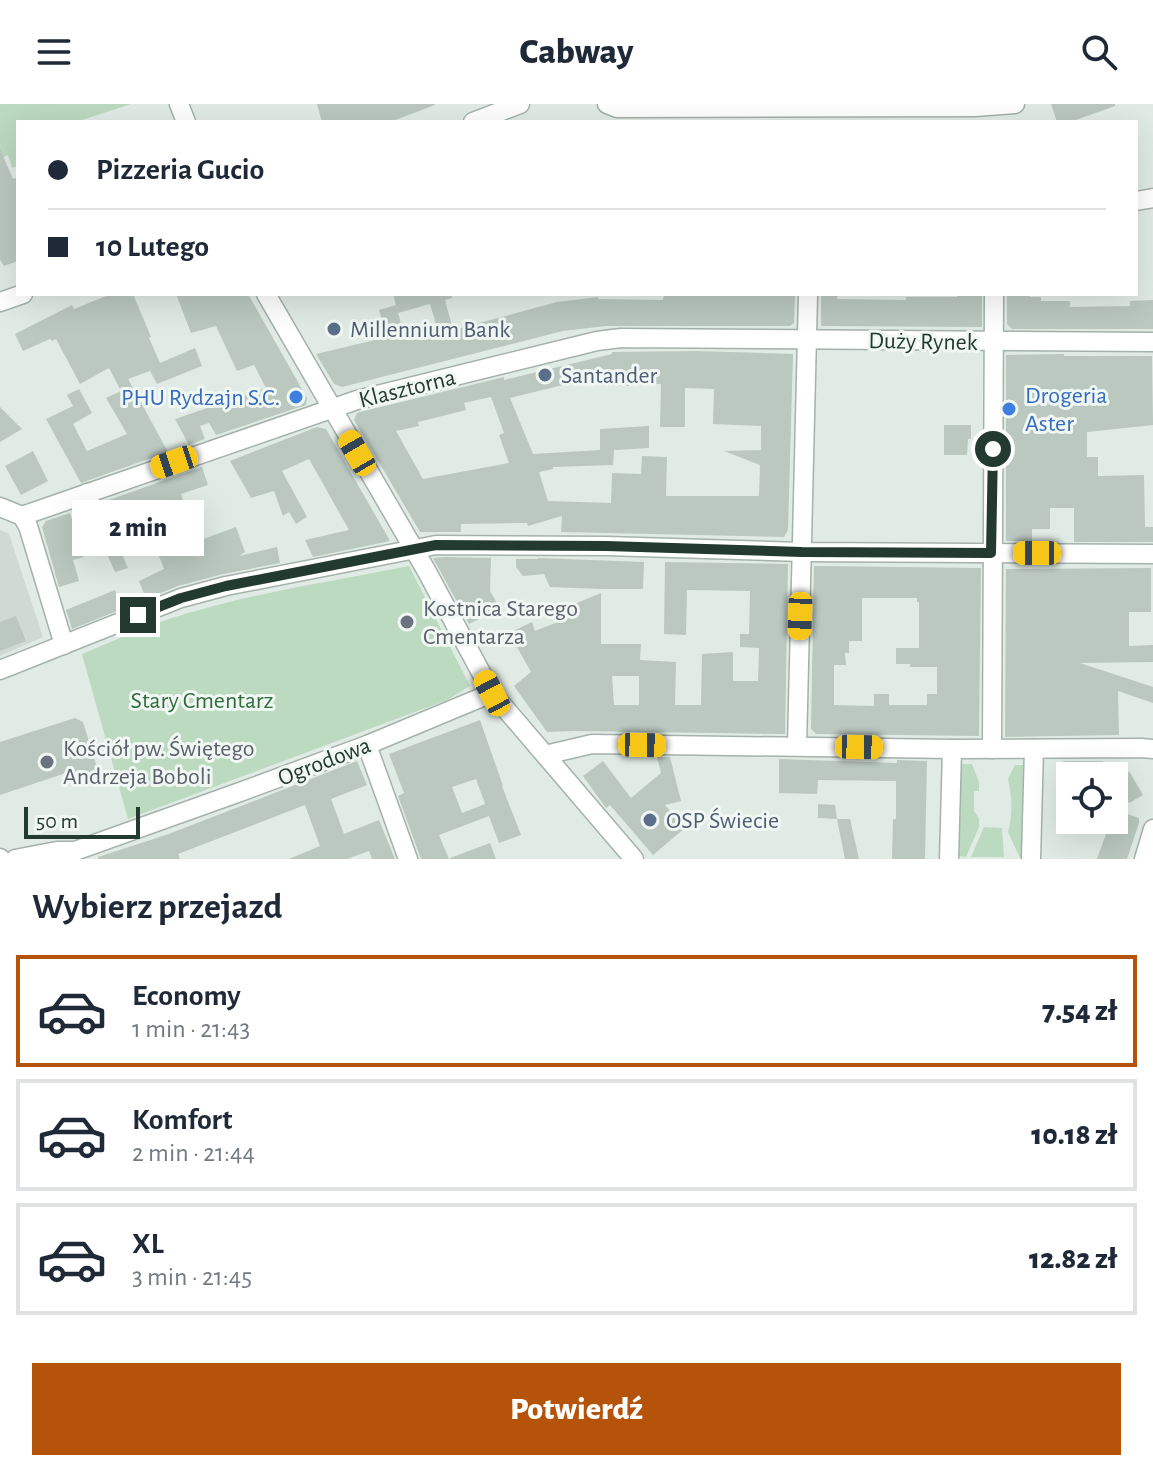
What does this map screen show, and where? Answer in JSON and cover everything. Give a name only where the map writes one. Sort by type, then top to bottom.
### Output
[{"type":"street","points":[[478,120],[520,104]]},
{"type":"street","points":[[607,104],[617,108],[995,114],[1015,104]]},
{"type":"street","points":[[267,296],[492,693],[634,859]]},
{"type":"street","points":[[797,746],[808,296]]},
{"type":"street","points":[[994,296],[994,342],[1153,342]]},
{"type":"street","name":"Klasztorna","points":[[22,516],[357,400],[597,341],[621,338],[807,340]]},
{"type":"street","name":"Duży Rynek","points":[[807,340],[994,342],[992,749]]},
{"type":"street","points":[[87,493],[98,543]]},
{"type":"street","points":[[0,507],[22,516],[32,535],[64,645]]},
{"type":"street","points":[[0,670],[181,598],[226,586],[436,545],[802,552],[1153,554]]},
{"type":"street","name":"Ogrodowa","points":[[15,859],[57,851],[76,855],[367,745],[492,693]]},
{"type":"street","points":[[545,755],[592,744],[1153,749]]},
{"type":"street","points":[[367,745],[408,859]]},
{"type":"street","points":[[949,859],[952,749]]},
{"type":"street","points":[[1031,859],[1034,749]]},
{"type":"street","points":[[1144,859],[1153,829]]},
{"type":"shaded area","points":[[0,530],[9,534],[43,637],[0,656]]},
{"type":"green space","points":[[0,104],[131,104],[82,120],[16,120],[16,167],[12,168],[8,155],[0,159]]},
{"type":"green space","name":"Stary Cmentarz","points":[[409,566],[470,686],[447,700],[128,819],[82,654],[159,622],[213,606]]},
{"type":"green space","points":[[958,764],[972,764],[979,782],[979,791],[974,791],[974,811],[979,818],[979,827],[966,857],[956,856]]},
{"type":"green space","points":[[1015,765],[1027,765],[1025,858],[1020,858],[1008,832],[1011,806],[1008,779]]},
{"type":"green space","points":[[984,827],[1002,828],[1004,857],[971,857]]},
{"type":"building","points":[[317,104],[435,104],[395,120],[321,120]]},
{"type":"building","points":[[1051,104],[1115,104],[1076,120],[1056,120]]},
{"type":"building","points":[[0,149],[13,179],[16,178],[16,262],[4,266],[0,260]]},
{"type":"building","points":[[106,296],[134,296],[160,363],[195,348],[202,366],[157,384],[150,371],[128,379],[168,452],[81,483],[46,419],[73,406],[67,395],[79,389],[92,413],[73,424],[87,451],[127,434],[106,398],[121,391],[109,368],[80,384],[56,339],[23,351],[15,334],[72,305],[74,309]]},
{"type":"building","points":[[177,296],[249,296],[307,398],[306,405],[216,435],[209,423],[200,426],[205,439],[189,445],[175,419],[266,388],[254,365],[237,371],[216,326],[191,333]]},
{"type":"building","points":[[394,296],[452,296],[445,300],[453,330],[557,302],[598,297],[663,300],[664,296],[795,296],[794,323],[790,326],[606,326],[563,331],[342,387],[334,384],[316,354],[387,337],[379,310],[396,305]],"holes":[[[430,304],[438,331],[405,339],[398,313]]]},
{"type":"building","points":[[821,296],[906,300],[906,297],[982,296],[982,327],[821,326]]},
{"type":"building","points":[[1007,296],[1070,301],[1070,307],[1130,306],[1130,301],[1153,300],[1153,329],[1012,329],[1007,324]]},
{"type":"building","points":[[612,352],[793,354],[788,530],[784,537],[561,532],[562,516],[528,526],[527,523],[461,524],[461,532],[420,532],[354,420],[360,412]],"holes":[[[612,373],[612,386],[661,384],[660,427],[685,427],[685,388],[714,389],[713,424],[761,426],[761,450],[724,451],[760,465],[759,496],[666,496],[667,457],[642,456],[641,474],[612,473],[611,503],[548,501],[539,472],[553,467],[613,465],[614,450],[649,448],[649,426],[600,429],[600,450],[533,454],[510,398]],[[491,397],[504,433],[499,435],[509,463],[423,479],[396,431],[466,410],[464,403]]]},
{"type":"building","points":[[1006,355],[1152,356],[1153,425],[1087,432],[1087,457],[1098,457],[1098,476],[1144,475],[1145,527],[1153,527],[1153,542],[1074,542],[1074,508],[1050,508],[1050,529],[1032,529],[1032,541],[1006,541]]},
{"type":"building","points":[[0,407],[22,429],[0,442]]},
{"type":"building","points":[[944,425],[971,425],[967,455],[944,455]]},
{"type":"building","points":[[317,427],[326,429],[390,541],[313,557],[305,540],[349,530],[309,459],[282,471],[307,517],[296,524],[289,512],[283,516],[274,491],[251,498],[230,461]]},
{"type":"building","points":[[33,451],[48,481],[21,495],[5,466]]},
{"type":"building","points":[[202,467],[208,485],[181,494],[190,520],[179,523],[187,545],[236,527],[245,552],[239,556],[277,547],[280,563],[178,586],[146,599],[139,581],[164,569],[142,512],[109,524],[128,568],[115,572],[106,552],[110,541],[103,502]]},
{"type":"building","points":[[70,513],[84,557],[73,560],[79,581],[59,587],[42,527],[46,521]]},
{"type":"building","points":[[433,558],[491,558],[490,591],[500,608],[469,624]]},
{"type":"building","points":[[516,559],[644,562],[643,589],[550,587],[544,574],[523,576],[516,567]]},
{"type":"building","points":[[665,562],[788,564],[785,734],[547,732],[514,686],[531,672],[509,633],[532,622],[535,631],[563,620],[560,610],[601,593],[601,644],[641,644],[640,660],[676,662],[675,705],[701,705],[702,654],[733,652],[733,681],[758,681],[759,648],[740,647],[740,634],[749,634],[750,591],[687,590],[686,635],[664,634]],"holes":[[[612,676],[639,676],[639,705],[614,705]]]},
{"type":"building","points":[[814,566],[981,568],[979,736],[816,734],[811,729]],"holes":[[[862,598],[917,598],[919,648],[896,648],[896,664],[937,667],[937,694],[927,694],[927,705],[889,705],[889,694],[874,694],[874,706],[834,705],[834,665],[846,665],[845,653],[849,653],[849,641],[862,641]]]},
{"type":"building","points":[[1151,568],[1151,612],[1129,612],[1129,646],[1153,645],[1153,662],[1080,663],[1153,687],[1153,703],[1118,691],[1119,735],[1005,737],[1006,569]]},
{"type":"building","points":[[115,590],[122,609],[72,629],[66,610]]},
{"type":"building","points":[[16,616],[26,641],[0,651],[0,622]]},
{"type":"building","name":"Kościół pw. Świętego Andrzeja Boboli","points":[[75,718],[83,722],[99,774],[72,779],[69,772],[0,795],[0,742]]},
{"type":"building","points":[[480,720],[521,835],[499,843],[489,816],[439,835],[449,859],[421,859],[398,796],[404,793],[389,754]],"holes":[[[476,779],[485,804],[462,813],[452,787]]]},
{"type":"building","points":[[657,757],[670,757],[681,801],[665,805],[685,828],[653,855],[610,805],[606,808],[583,776],[603,761],[631,798],[661,773]]},
{"type":"building","points":[[779,759],[897,763],[897,760],[927,761],[925,859],[892,859],[896,781],[818,780],[817,794],[779,793]]},
{"type":"building","points":[[357,761],[367,785],[331,799],[344,834],[379,820],[395,859],[372,859],[369,851],[347,859],[289,859],[320,846],[305,805],[178,854],[180,859],[98,859],[98,857],[166,835]]},
{"type":"building","points":[[1129,771],[1143,795],[1129,803],[1128,801]]},
{"type":"building","points":[[818,804],[835,805],[837,819],[818,818]]},
{"type":"building","points":[[1128,814],[1139,818],[1127,859],[1097,859],[1106,834],[1128,834]]},
{"type":"building","points":[[837,819],[850,819],[859,859],[845,859]]},
{"type":"building","points":[[490,843],[496,859],[450,859],[450,858]]},
{"type":"place","name":"Millennium Bank","points":[[334,329]]},
{"type":"place","name":"Santander","points":[[545,375]]},
{"type":"place","name":"PHU Rydzajn S.C.","points":[[296,397]]},
{"type":"place","name":"Drogeria Aster","points":[[1009,409]]},
{"type":"place","name":"Kostnica Starego Cmentarza","points":[[407,622]]},
{"type":"place","name":"Kościół pw. Świętego Andrzeja Boboli","points":[[47,762]]},
{"type":"place","name":"OSP Świecie","points":[[650,820]]},
{"type":"route","points":[[138,615],[181,598],[226,586],[436,545],[991,553],[993,449]]}]
